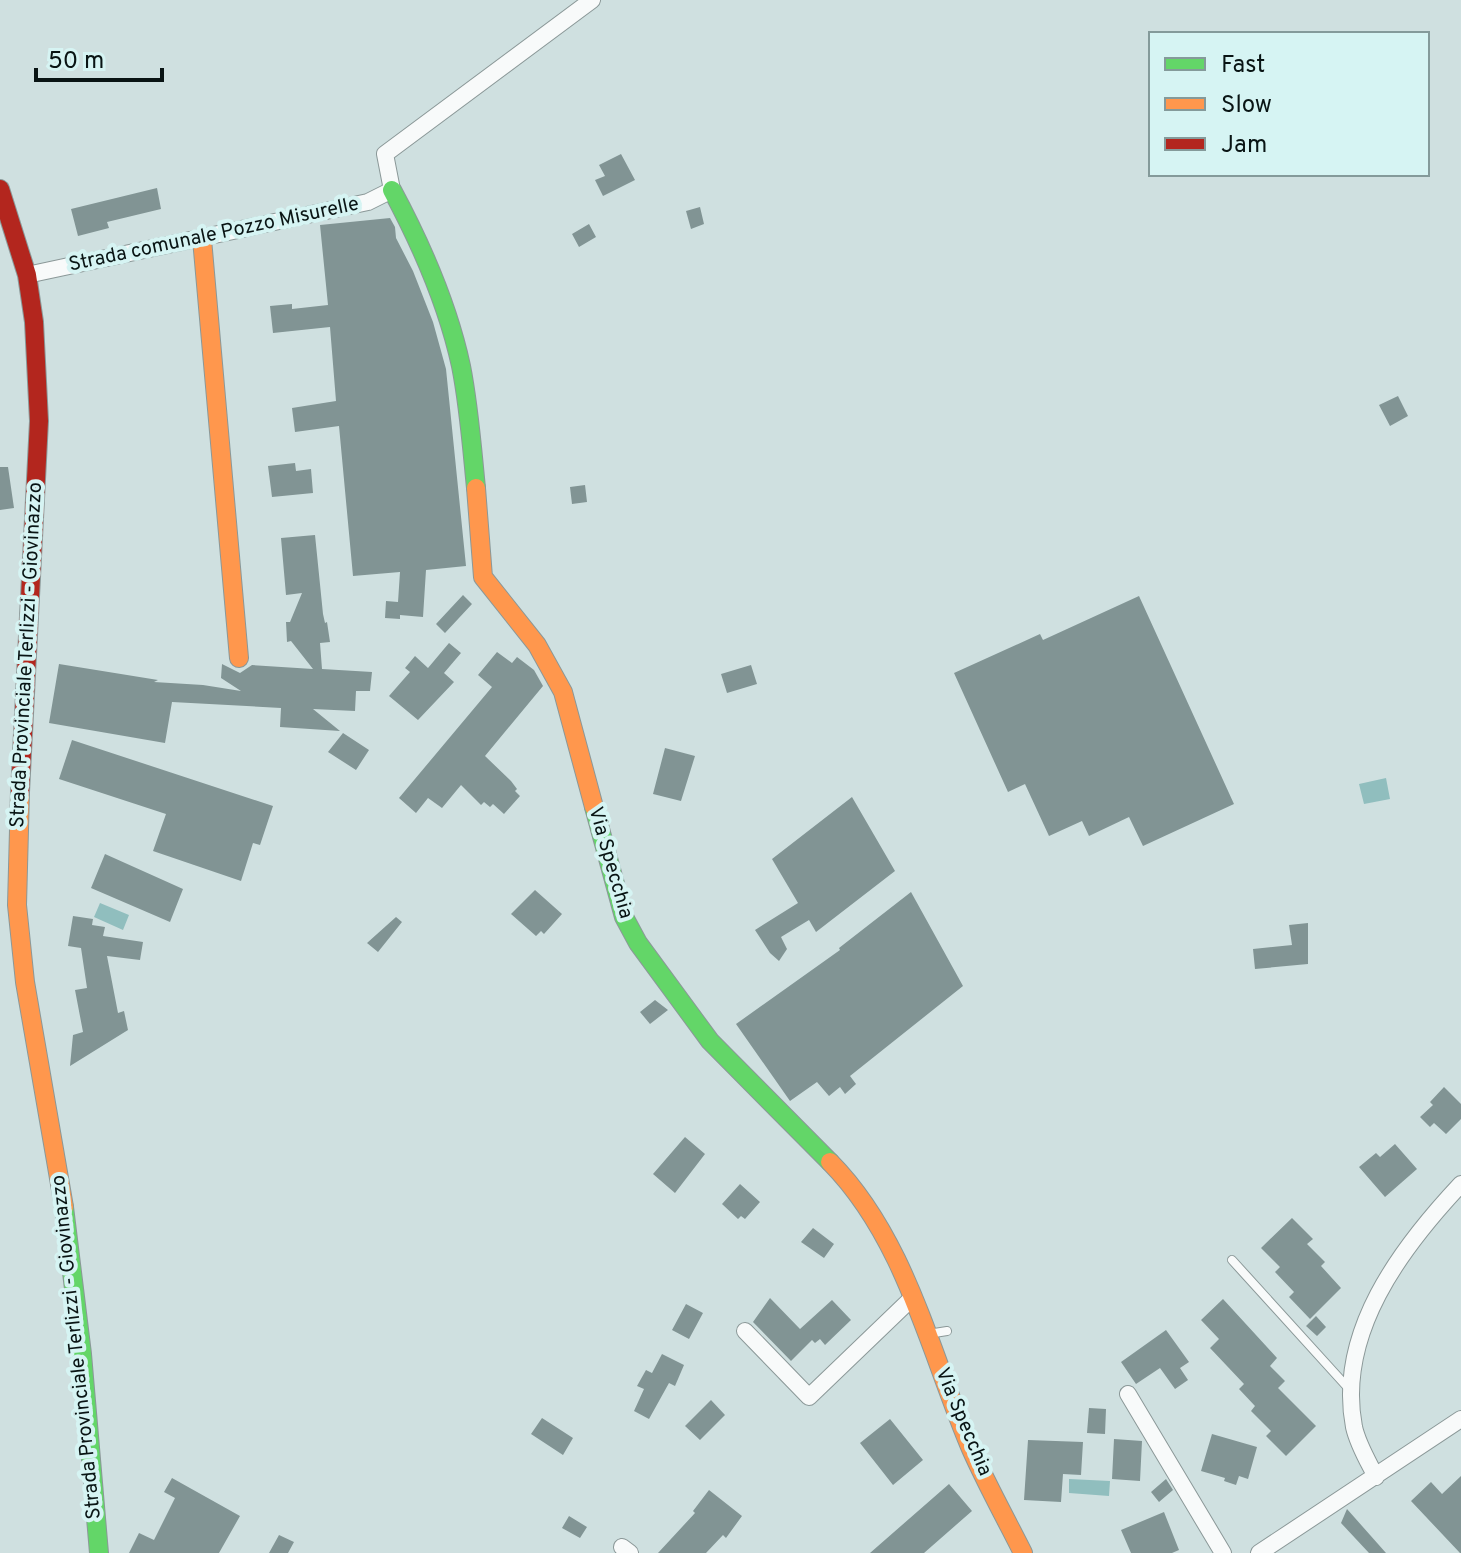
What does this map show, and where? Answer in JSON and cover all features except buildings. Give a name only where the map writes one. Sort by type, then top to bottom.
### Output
[{"type":"street","points":[[392,190],[385,154],[592,0]]},
{"type":"street","name":"Strada Provinciale Terlizzi - Giovinazzo","points":[[0,189],[27,275],[34,322],[39,421],[19,804],[17,905],[25,982],[59,1170],[80,1339],[99,1553]]},
{"type":"street","name":"Strada comunale Pozzo Misurelle","points":[[27,275],[368,202],[392,190]]},
{"type":"street","name":"Via Specchia","points":[[392,190],[422,251],[447,317],[461,366],[472,443],[483,577],[537,645],[563,692],[624,917],[638,943],[710,1041],[845,1178],[880,1227],[927,1335],[972,1451],[1023,1553]]},
{"type":"street","points":[[202,239],[239,658]]},
{"type":"street","points":[[1376,1477],[1359,1444],[1350,1391],[1361,1336],[1381,1290],[1408,1247],[1461,1184]]},
{"type":"street","points":[[745,1331],[809,1397],[911,1299]]},
{"type":"street","points":[[1128,1394],[1223,1553]]},
{"type":"street","points":[[1259,1553],[1461,1419]]},
{"type":"lane","points":[[1232,1260],[1350,1391]]},
{"type":"lane","points":[[927,1335],[947,1331]]},
{"type":"water","points":[[1386,778],[1390,799],[1364,804],[1359,784]]},
{"type":"water","points":[[100,903],[129,915],[123,930],[94,917]]},
{"type":"water","points":[[1069,1479],[1110,1481],[1109,1496],[1069,1493]]},
{"type":"traffic: fast","points":[[392,190],[413,232],[449,321],[466,396],[476,488]]},
{"type":"traffic: fast","points":[[594,807],[624,917],[638,943],[710,1041],[830,1162]]},
{"type":"traffic: fast","points":[[64,1207],[82,1354],[99,1553]]},
{"type":"traffic: slow","points":[[202,239],[239,658]]},
{"type":"traffic: slow","points":[[476,488],[483,577],[537,645],[563,692],[594,807]]},
{"type":"traffic: slow","points":[[20,792],[17,905],[25,982],[64,1207]]},
{"type":"traffic: slow","points":[[830,1162],[856,1193],[897,1261],[971,1449],[1023,1553]]},
{"type":"traffic: jam","points":[[0,189],[27,275],[34,322],[39,421],[20,792]]}]
